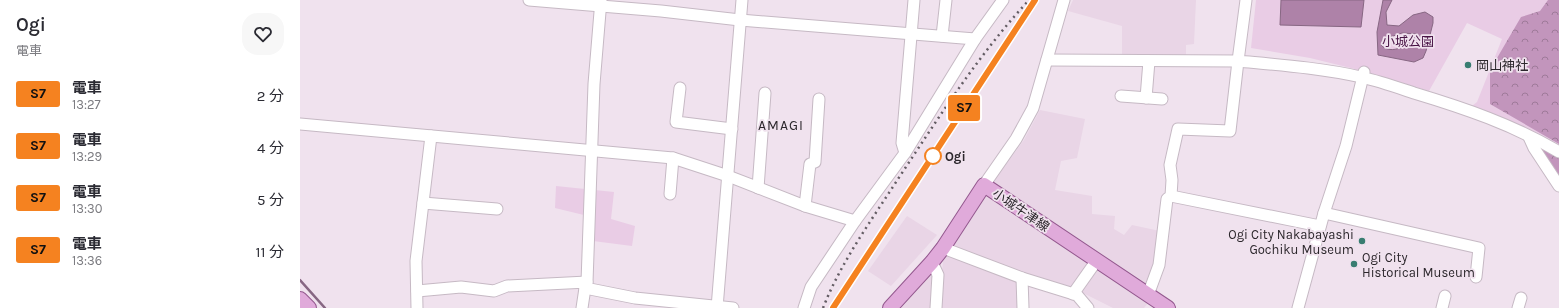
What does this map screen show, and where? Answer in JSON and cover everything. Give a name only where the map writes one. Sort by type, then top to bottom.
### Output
[{"type":"main road","name":"小城牛津線","points":[[890,308],[943,248],[984,185],[1168,308]]},
{"type":"main road","points":[[300,299],[309,308]]},
{"type":"street","points":[[529,0],[661,5],[740,20],[975,39]]},
{"type":"street","points":[[717,307],[742,0]]},
{"type":"street","points":[[905,153],[902,143],[914,0]]},
{"type":"street","points":[[942,36],[946,0]]},
{"type":"street","points":[[804,308],[811,287],[855,221],[905,153],[975,39],[1003,0]]},
{"type":"street","points":[[984,185],[1024,126],[1033,108],[1064,0]]},
{"type":"street","points":[[1148,294],[1159,265],[1167,199],[1171,196],[1172,180],[1170,165],[1178,129],[1230,131],[1246,0]]},
{"type":"street","points":[[582,308],[586,285],[594,84],[601,3]]},
{"type":"street","points":[[1047,60],[1238,61],[1363,75],[1478,114],[1529,137],[1540,140],[1559,152]]},
{"type":"street","points":[[1146,98],[1149,61]]},
{"type":"street","points":[[1298,308],[1320,226],[1346,146],[1363,75]]},
{"type":"street","points":[[680,88],[676,122],[732,129]]},
{"type":"street","points":[[758,188],[765,93]]},
{"type":"street","points":[[1120,96],[1162,99]]},
{"type":"street","points":[[805,206],[810,164],[814,162],[820,99]]},
{"type":"street","points":[[300,124],[673,158],[728,176],[805,206],[855,221]]},
{"type":"street","points":[[417,308],[418,290],[416,261],[431,136]]},
{"type":"street","points":[[1529,137],[1534,148],[1559,186]]},
{"type":"street","points":[[670,194],[673,158]]},
{"type":"street","points":[[1171,196],[1320,226]]},
{"type":"street","points":[[423,203],[497,209]]},
{"type":"street","points":[[1324,214],[1479,248],[1476,277]]},
{"type":"street","points":[[943,248],[1022,278],[1077,295],[1088,308]]},
{"type":"street","points":[[1073,294],[1097,260]]},
{"type":"street","points":[[932,262],[938,275],[936,308]]},
{"type":"street","points":[[1022,278],[1023,308]]},
{"type":"street","points":[[418,290],[461,287],[494,291],[507,286],[586,285],[634,298],[733,308]]},
{"type":"street","points":[[1442,308],[1445,296]]},
{"type":"shaded area","points":[[1073,0],[1196,0],[1194,44],[1186,45],[1186,58],[1122,59],[1122,26],[1068,11]]},
{"type":"shaded area","points":[[1281,0],[1364,0],[1361,27],[1280,25]]},
{"type":"shaded area","points":[[1383,0],[1392,0],[1386,12],[1387,25],[1399,26],[1413,15],[1425,12],[1433,17],[1433,23],[1426,51],[1423,58],[1414,62],[1378,55],[1377,32]],"holes":[[[1402,33],[1417,34],[1410,42],[1400,48],[1390,49],[1381,45],[1387,38]]]},
{"type":"shaded area","points":[[1040,110],[1085,119],[1077,158],[1061,161],[1055,190],[1092,196],[1092,214],[1115,216],[1114,229],[1124,235],[1132,225],[1160,231],[1150,286],[993,182],[1024,140]]},
{"type":"shaded area","points":[[984,195],[1148,303],[1144,308],[1113,308],[1081,292],[1020,281],[1020,308],[901,308],[930,276],[942,277],[943,258]]},
{"type":"shaded area","points":[[907,216],[937,235],[891,286],[868,271]]},
{"type":"green space","name":"小城公園","points":[[1256,0],[1559,0],[1559,149],[1494,114],[1472,106],[1477,102],[1502,39],[1467,23],[1429,91],[1367,72],[1310,58],[1251,48]]},
{"type":"green space","points":[[1548,0],[1559,0],[1559,144],[1490,104],[1490,70],[1521,17],[1540,11]]},
{"type":"green space","points":[[1545,149],[1559,157],[1559,182],[1540,153]]},
{"type":"green space","points":[[556,186],[614,192],[611,219],[635,226],[632,246],[593,241],[592,217],[555,208]]},
{"type":"waterway","points":[[300,280],[325,308]]},
{"type":"railway","points":[[823,308],[830,291],[857,242],[929,132],[976,64],[1029,0]]},
{"type":"railway","points":[[833,308],[1035,0]]},
{"type":"train","name":"S7","points":[[833,308],[1035,0]]},
{"type":"place","name":"岡山神社","points":[[1468,65]]},
{"type":"place","name":"Ogi","points":[[933,156]]},
{"type":"place","name":"Ogi City Nakabayashi Gochiku Museum","points":[[1362,241]]},
{"type":"place","name":"Ogi City Historical Museum","points":[[1354,264]]},
{"type":"district","name":"AMAGI","points":[[781,125]]}]
